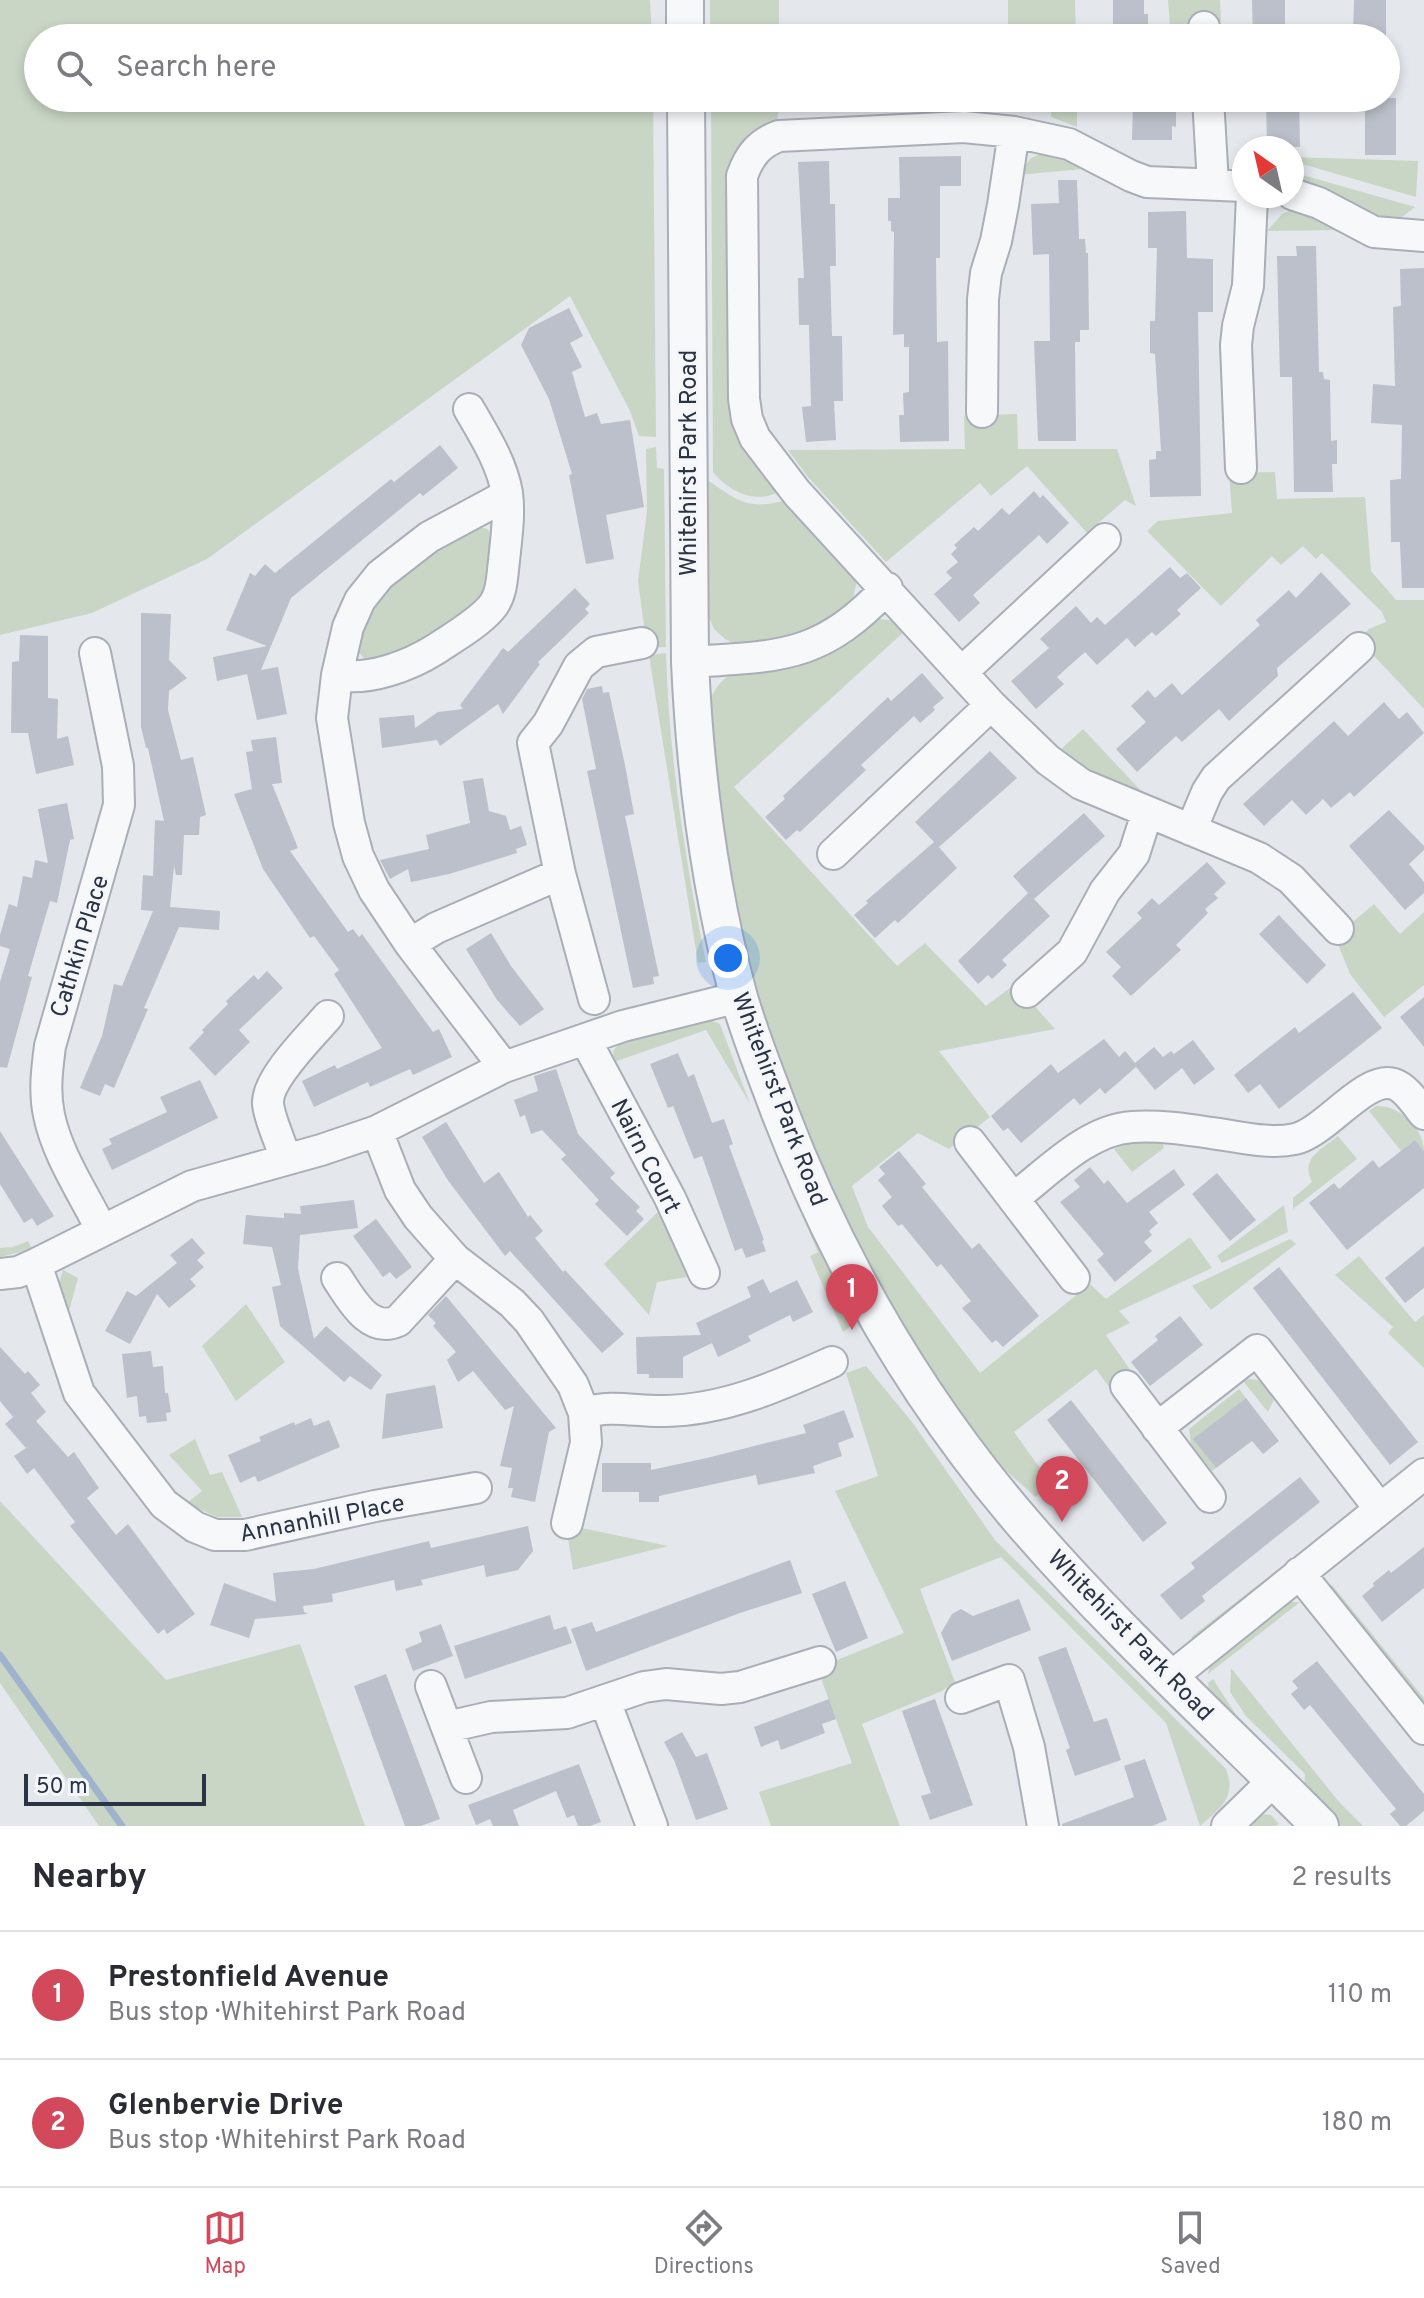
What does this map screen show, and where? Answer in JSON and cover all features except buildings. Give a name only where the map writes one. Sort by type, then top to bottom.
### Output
[{"type":"street","points":[[685,0],[685,24]]},
{"type":"street","name":"Whitehirst Park Road","points":[[686,112],[693,737],[704,830],[739,997],[766,1077],[816,1200],[855,1280],[951,1434],[1073,1579],[1320,1826]]},
{"type":"street","points":[[1209,112],[1213,184]]},
{"type":"street","points":[[1232,185],[1147,182],[1069,144],[1014,132],[964,127],[779,136],[764,142],[752,156],[742,176],[744,399],[747,419],[755,438],[778,470],[991,705],[1048,760],[1081,784],[1259,858],[1291,879],[1338,929]]},
{"type":"street","points":[[982,412],[984,286],[998,229],[1014,132]]},
{"type":"street","points":[[1304,198],[1374,232],[1424,236]]},
{"type":"street","points":[[1241,468],[1236,345],[1248,286],[1251,208]]},
{"type":"street","points":[[337,675],[349,677],[402,666],[424,657],[490,609],[500,592],[507,495],[500,468],[469,409]]},
{"type":"street","points":[[504,1067],[410,944],[374,890],[358,856],[349,823],[332,718],[337,675],[348,627],[360,600],[380,575],[429,537],[507,495]]},
{"type":"street","points":[[962,672],[1105,539]]},
{"type":"street","points":[[690,662],[766,658],[813,646],[848,623],[887,588]]},
{"type":"street","points":[[594,999],[560,874],[533,743],[548,724],[579,666],[596,652],[642,643]]},
{"type":"street","points":[[1191,830],[1216,778],[1359,648]]},
{"type":"street","name":"Cathkin Place","points":[[95,653],[118,766],[119,805],[50,1046],[46,1081],[49,1115],[59,1144],[102,1231]]},
{"type":"street","points":[[833,854],[991,705]]},
{"type":"street","points":[[1027,992],[1072,952],[1105,891],[1134,854],[1147,813]]},
{"type":"street","points":[[410,944],[436,928],[560,874]]},
{"type":"street","points":[[0,1274],[18,1272],[36,1264],[192,1186],[377,1131],[504,1067],[623,1026],[739,997]]},
{"type":"street","points":[[285,1159],[268,1105],[269,1094],[282,1071],[328,1016]]},
{"type":"street","name":"Nairn Court","points":[[585,1039],[670,1198],[704,1273]]},
{"type":"street","points":[[1014,1198],[1089,1141],[1130,1127],[1186,1129],[1267,1140],[1296,1139],[1317,1130],[1364,1092],[1383,1084],[1393,1084],[1401,1089],[1424,1114]]},
{"type":"street","points":[[377,1131],[400,1190],[418,1217],[455,1259],[512,1303],[529,1321],[573,1385],[584,1413],[586,1443],[567,1523]]},
{"type":"street","points":[[970,1142],[1074,1278]]},
{"type":"street","points":[[337,1278],[367,1318],[390,1325],[398,1321],[455,1259]]},
{"type":"street","name":"Annanhill Place","points":[[36,1264],[79,1393],[164,1504],[195,1527],[215,1535],[245,1535],[375,1506],[476,1488]]},
{"type":"street","points":[[1157,1428],[1257,1350],[1380,1509]]},
{"type":"street","points":[[584,1413],[613,1407],[664,1411],[726,1403],[775,1388],[832,1362]]},
{"type":"street","points":[[1126,1386],[1210,1497]]},
{"type":"street","points":[[1171,1677],[1424,1474]]},
{"type":"street","points":[[1299,1573],[1424,1729]]},
{"type":"street","points":[[447,1727],[491,1717],[567,1713],[644,1687],[666,1684],[721,1689],[740,1687],[820,1662]]},
{"type":"street","points":[[961,1698],[1009,1680],[1029,1747],[1043,1826]]},
{"type":"street","points":[[431,1686],[466,1778]]},
{"type":"street","points":[[605,1701],[652,1826]]},
{"type":"street","points":[[1227,1826],[1274,1780]]},
{"type":"green space","points":[[0,0],[650,0],[651,24],[24,24],[24,112],[653,112],[656,437],[639,436],[630,411],[570,296],[207,559],[92,613],[0,635]]},
{"type":"green space","points":[[710,0],[779,0],[779,24],[710,24]]},
{"type":"green space","points":[[1008,0],[1075,0],[1076,24],[1008,24]]},
{"type":"green space","points":[[1168,0],[1220,0],[1221,22],[1170,24]]},
{"type":"green space","points":[[711,112],[778,112],[777,122],[761,130],[733,398],[780,491],[762,497],[744,494],[727,485],[713,472]]},
{"type":"green space","points":[[1051,112],[1077,112],[1077,127],[1051,117]]},
{"type":"green space","points":[[1045,152],[1093,168],[1018,175],[1031,158]]},
{"type":"green space","points":[[1304,157],[1418,161],[1416,197],[1304,164]]},
{"type":"green space","points":[[1304,175],[1415,207],[1402,217],[1378,220],[1304,188]]},
{"type":"green space","points":[[1292,210],[1303,211],[1340,230],[1267,231],[1282,214]]},
{"type":"green space","points":[[1017,414],[1018,449],[1117,449],[1136,506],[1125,500],[1087,533],[1027,466],[991,496],[980,483],[886,562],[808,477],[788,450],[965,449],[964,416]]},
{"type":"green space","points":[[656,447],[657,468],[664,469],[666,647],[647,648],[638,581],[647,511],[646,449]]},
{"type":"green space","points":[[1275,472],[1277,499],[1365,497],[1371,571],[1396,600],[1424,600],[1424,709],[1358,639],[1369,629],[1386,622],[1382,612],[1322,553],[1316,559],[1303,546],[1281,565],[1272,556],[1221,606],[1147,531],[1158,521],[1232,513],[1229,473]]},
{"type":"green space","points":[[703,477],[751,504],[787,500],[857,581],[853,599],[846,610],[799,638],[739,646],[714,629],[707,613]]},
{"type":"green space","points":[[474,526],[488,529],[495,549],[483,602],[426,643],[368,662],[357,651],[361,625],[392,578]]},
{"type":"green space","points":[[880,619],[895,621],[906,630],[734,787],[897,966],[925,943],[986,1006],[1015,984],[1055,1029],[939,1051],[990,1117],[949,1149],[918,1133],[852,1186],[868,1227],[980,1373],[1090,1284],[1106,1299],[1190,1237],[1212,1268],[1119,1311],[1130,1323],[1106,1335],[1133,1374],[1111,1390],[1096,1369],[1014,1432],[1052,1485],[1035,1497],[987,1453],[887,1306],[816,1160],[768,1032],[746,949],[724,843],[707,710],[716,688],[734,671]]},
{"type":"green space","points":[[666,653],[679,808],[706,962],[698,963],[649,655]]},
{"type":"green space","points":[[1083,729],[1144,794],[1074,764],[1059,751]]},
{"type":"green space","points":[[1374,904],[1400,934],[1424,912],[1424,985],[1384,1017],[1350,974],[1335,937]]},
{"type":"green space","points":[[705,1018],[720,1024],[750,1104],[706,1030],[614,1062],[613,1051],[623,1039]]},
{"type":"green space","points":[[1376,1106],[1393,1109],[1408,1119],[1420,1134],[1424,1151],[1415,1140],[1401,1151],[1369,1111]]},
{"type":"green space","points":[[1338,1136],[1357,1159],[1293,1209],[1293,1198],[1312,1182],[1310,1161]]},
{"type":"green space","points":[[1137,1141],[1163,1143],[1164,1148],[1132,1172],[1114,1149]]},
{"type":"green space","points":[[784,1163],[829,1264],[852,1325],[843,1332],[810,1256],[818,1252],[780,1164]]},
{"type":"green space","points":[[1284,1205],[1288,1232],[1222,1263],[1217,1256]]},
{"type":"green space","points":[[659,1211],[687,1277],[657,1282],[649,1315],[604,1264]]},
{"type":"green space","points":[[1290,1239],[1296,1244],[1211,1310],[1192,1286]]},
{"type":"green space","points":[[28,1241],[32,1249],[0,1257],[0,1248]]},
{"type":"green space","points":[[1359,1256],[1415,1322],[1424,1315],[1424,1368],[1388,1333],[1393,1327],[1335,1275]]},
{"type":"green space","points":[[63,1270],[78,1278],[69,1311],[62,1306],[58,1286]]},
{"type":"green space","points":[[246,1304],[285,1362],[236,1401],[202,1346]]},
{"type":"green space","points":[[866,1366],[912,1422],[995,1540],[1226,1769],[1229,1788],[1225,1802],[1200,1826],[1166,1723],[1001,1557],[920,1589],[955,1682],[942,1691],[862,1724],[900,1826],[771,1826],[759,1792],[852,1763],[822,1681],[827,1664],[904,1633],[835,1491],[878,1476],[846,1373]]},
{"type":"green space","points":[[1258,1380],[1276,1395],[1268,1412],[1243,1381]]},
{"type":"green space","points":[[1239,1389],[1246,1398],[1194,1439],[1216,1468],[1212,1471],[1191,1444],[1189,1429]]},
{"type":"green space","points":[[195,1439],[210,1475],[222,1472],[242,1517],[217,1517],[187,1503],[202,1491],[169,1455]]},
{"type":"green space","points":[[0,1501],[166,1680],[300,1644],[365,1826],[99,1826],[0,1683]]},
{"type":"green space","points":[[577,1527],[668,1546],[573,1570],[567,1532]]},
{"type":"green space","points":[[1281,1567],[1283,1570],[1194,1640],[1191,1637]]},
{"type":"green space","points":[[1332,1585],[1424,1698],[1424,1711],[1331,1591]]},
{"type":"green space","points":[[1287,1602],[1300,1602],[1208,1674],[1211,1662]]},
{"type":"green space","points":[[1231,1668],[1340,1803],[1363,1826],[1340,1826],[1304,1791],[1305,1774],[1246,1716],[1230,1692]]},
{"type":"green space","points":[[1213,1679],[1240,1721],[1293,1775],[1209,1692],[1208,1683]]},
{"type":"green space","points":[[1260,1814],[1271,1815],[1279,1824],[1244,1826]]},
{"type":"waterway","points":[[0,1655],[122,1826]]},
{"type":"place","name":"Prestonfield Avenue","points":[[852,1330]]},
{"type":"place","name":"Glenbervie Drive","points":[[1062,1522]]}]
